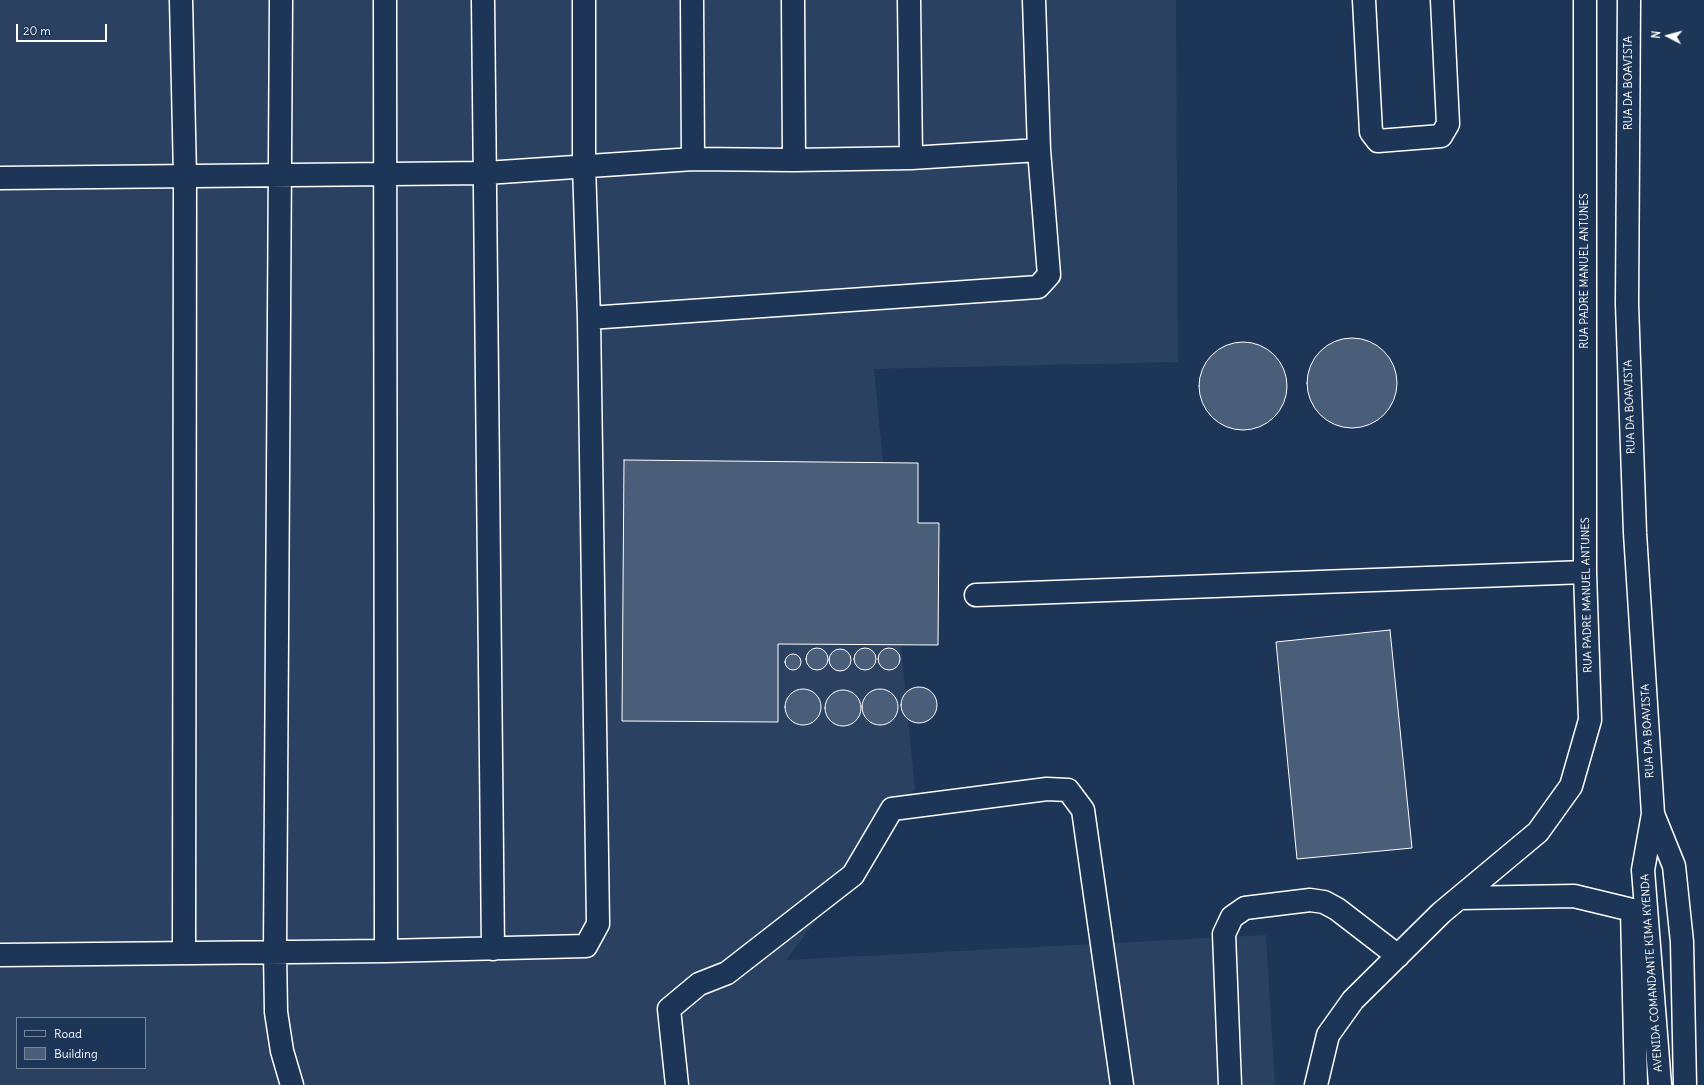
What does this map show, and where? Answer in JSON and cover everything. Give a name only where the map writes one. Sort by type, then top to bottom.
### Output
[{"type":"main road","points":[[181,0],[184,176],[184,953]]},
{"type":"main road","points":[[281,0],[275,952],[276,1012],[282,1051],[292,1085]]},
{"type":"main road","points":[[384,0],[386,174],[386,951]]},
{"type":"main road","points":[[483,0],[493,949]]},
{"type":"main road","points":[[0,956],[386,951],[586,946],[598,924],[589,318],[584,166],[584,0]]},
{"type":"main road","points":[[692,0],[693,159]]},
{"type":"main road","points":[[793,0],[794,160]]},
{"type":"main road","points":[[909,0],[911,158]]},
{"type":"main road","points":[[589,318],[1038,287],[1049,275],[1039,150],[1034,0]]},
{"type":"main road","points":[[1364,0],[1371,132],[1378,141],[1441,136],[1448,124],[1442,0]]},
{"type":"main road","name":"RUA PADRE MANUEL ANTUNES","points":[[1316,1085],[1328,1035],[1353,1000],[1441,913],[1538,832],[1571,786],[1590,720],[1585,572],[1585,0]]},
{"type":"main road","name":"RUA DA BOAVISTA","points":[[1629,0],[1627,304],[1635,533],[1653,814]]},
{"type":"main road","points":[[0,178],[486,173],[693,159],[794,160],[911,158],[1039,150]]},
{"type":"main road","points":[[976,595],[1585,572]]},
{"type":"main road","points":[[677,1085],[669,1009],[699,984],[727,973],[853,875],[892,809],[1046,789],[1068,790],[1083,810],[1122,1085]]},
{"type":"main road","points":[[1636,1085],[1632,910],[1653,814]]},
{"type":"main road","points":[[1653,814],[1674,866],[1682,942],[1685,1085]]},
{"type":"main road","name":"AVENIDA COMANDANTE KIMA KYENDA","points":[[1653,814],[1644,870],[1660,1085]]},
{"type":"main road","points":[[1460,898],[1574,896],[1632,910]]},
{"type":"main road","points":[[1230,1085],[1224,934],[1232,917],[1245,908],[1310,900],[1324,902],[1337,909],[1398,956]]},
{"type":"shaded area","points":[[0,0],[1176,0],[1178,362],[874,369],[915,789],[786,960],[1266,935],[1275,1085],[0,1085]]},
{"type":"building","points":[[1352,338],[1369,342],[1384,351],[1393,366],[1397,383],[1393,400],[1384,415],[1369,424],[1352,428],[1335,424],[1320,415],[1311,400],[1307,383],[1311,366],[1320,351],[1335,342]]},
{"type":"building","points":[[1234,342],[1252,342],[1268,349],[1280,361],[1287,377],[1287,395],[1280,411],[1268,423],[1252,430],[1234,430],[1218,423],[1206,411],[1199,395],[1199,377],[1206,361],[1218,349]]},
{"type":"building","points":[[624,460],[918,463],[918,523],[939,523],[938,645],[778,644],[778,722],[622,721]]},
{"type":"building","points":[[1390,630],[1412,848],[1297,859],[1276,642]]},
{"type":"building","points":[[817,648],[825,651],[828,659],[825,667],[817,670],[809,667],[806,659],[809,651]]},
{"type":"building","points":[[865,648],[873,651],[876,659],[873,667],[865,670],[857,667],[854,659],[857,651]]},
{"type":"building","points":[[889,648],[897,651],[900,659],[897,667],[889,670],[881,667],[878,659],[881,651]]},
{"type":"building","points":[[840,649],[848,652],[851,660],[848,668],[840,671],[832,668],[829,660],[832,652]]},
{"type":"building","points":[[790,654],[796,654],[801,659],[799,668],[796,670],[790,670],[785,665],[785,659]]},
{"type":"building","points":[[919,687],[929,690],[934,695],[937,705],[934,715],[929,720],[919,723],[909,720],[904,715],[901,705],[904,695],[909,690]]},
{"type":"building","points":[[803,689],[813,692],[818,697],[821,707],[818,717],[813,722],[803,725],[793,722],[788,717],[785,707],[788,697],[793,692]]},
{"type":"building","points":[[880,689],[890,692],[895,697],[898,707],[895,717],[890,722],[880,725],[870,722],[865,717],[862,707],[865,697],[870,692]]},
{"type":"building","points":[[843,690],[853,693],[858,698],[861,708],[858,718],[853,723],[843,726],[833,723],[828,718],[825,708],[828,698],[833,693]]}]
